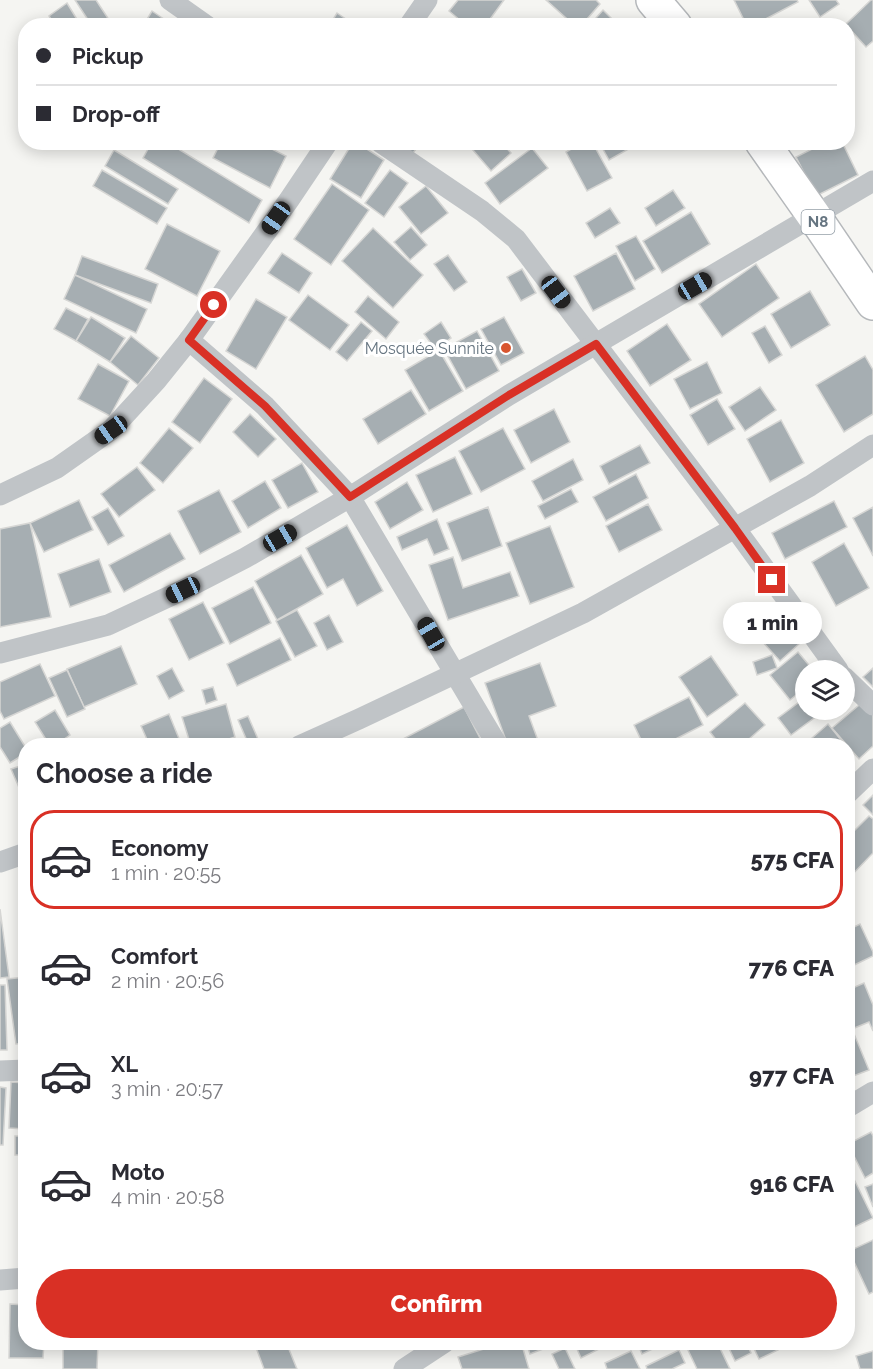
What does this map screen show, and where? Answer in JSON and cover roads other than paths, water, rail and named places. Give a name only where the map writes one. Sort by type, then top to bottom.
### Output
[{"type":"highway","points":[[653,0],[668,18]]},
{"type":"highway","name":"N8","points":[[768,150],[873,303]]},
{"type":"street","points":[[170,0],[196,18]]},
{"type":"street","points":[[415,18],[427,0]]},
{"type":"street","points":[[0,495],[57,468],[111,430],[156,381],[189,340],[322,150]]},
{"type":"street","points":[[392,150],[482,211],[516,239],[735,528],[831,660]]},
{"type":"street","points":[[0,653],[108,625],[245,558],[350,497],[509,395],[873,181]]},
{"type":"street","points":[[189,340],[265,406],[350,497],[493,738]]},
{"type":"street","points":[[317,738],[583,613],[810,486],[873,445]]},
{"type":"street","points":[[855,688],[873,705]]},
{"type":"street","points":[[855,786],[873,769]]},
{"type":"street","points":[[0,862],[18,856]]},
{"type":"street","points":[[0,1071],[18,1070]]},
{"type":"street","points":[[855,1103],[873,1092]]},
{"type":"street","points":[[0,1280],[18,1279]]},
{"type":"street","points":[[404,1369],[433,1350]]},
{"type":"place","name":"Mosquée Sunnite","points":[[506,348]]}]
